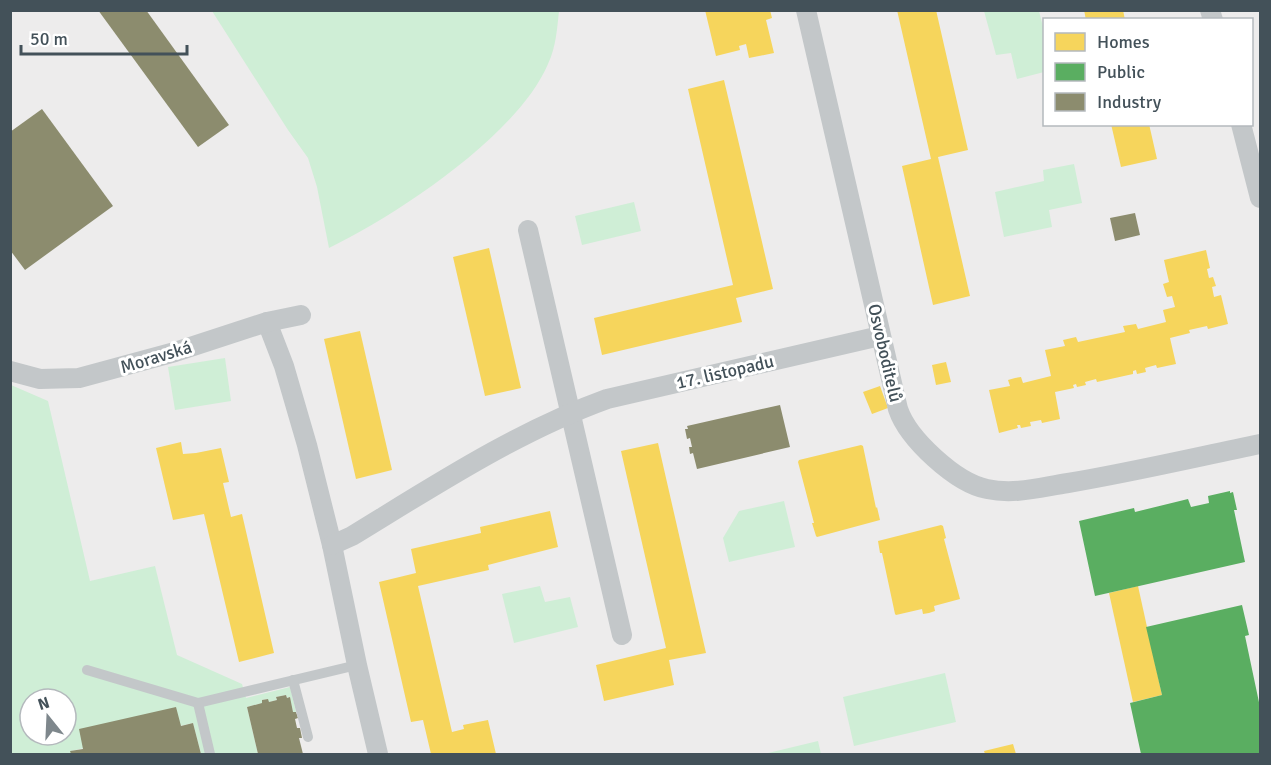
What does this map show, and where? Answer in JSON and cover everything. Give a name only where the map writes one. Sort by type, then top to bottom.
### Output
[{"type":"street","name":"Osvoboditelů","points":[[806,10],[898,409],[908,427],[925,448],[963,479],[984,489],[1014,492],[1096,478],[1260,444]]},
{"type":"street","points":[[1242,126],[1260,198]]},
{"type":"street","points":[[528,230],[622,635]]},
{"type":"street","name":"Moravská","points":[[10,371],[40,379],[79,378],[175,352],[267,322],[301,315]]},
{"type":"street","points":[[267,322],[284,366],[299,416],[332,545],[378,754]]},
{"type":"street","name":"17. listopadu","points":[[332,545],[352,536],[532,431],[571,412],[607,399],[880,336]]},
{"type":"lane","points":[[87,670],[198,703],[357,665]]},
{"type":"lane","points":[[293,680],[308,737]]},
{"type":"lane","points":[[198,703],[210,754]]},
{"type":"green space","points":[[212,11],[559,11],[551,58],[533,91],[511,118],[483,145],[420,194],[357,234],[329,248],[317,187],[308,158]]},
{"type":"green space","points":[[984,11],[1039,11],[1043,27],[1043,72],[1017,79],[1011,53],[996,55]]},
{"type":"green space","points":[[1074,164],[1082,203],[1049,210],[1052,227],[1004,237],[995,192],[1044,181],[1043,170]]},
{"type":"green space","points":[[634,202],[641,231],[582,245],[575,216]]},
{"type":"green space","points":[[225,358],[231,401],[175,410],[168,367]]},
{"type":"green space","points":[[11,385],[48,401],[90,581],[155,566],[177,655],[242,684],[246,698],[290,687],[296,712],[293,712],[290,697],[287,698],[286,695],[276,697],[277,700],[269,702],[267,699],[262,700],[262,703],[247,707],[258,754],[201,754],[193,723],[71,751],[71,754],[11,754]]},
{"type":"green space","points":[[784,501],[795,547],[729,562],[723,538],[739,511]]},
{"type":"green space","points":[[540,586],[545,602],[570,597],[578,627],[514,643],[502,594]]},
{"type":"green space","points":[[945,673],[956,722],[854,746],[843,697]]},
{"type":"green space","points":[[818,741],[821,754],[764,754]]},
{"type":"building: Homes","points":[[705,10],[770,10],[772,18],[766,20],[774,53],[749,58],[746,44],[739,46],[740,50],[716,56]]},
{"type":"building: Homes","points":[[897,10],[936,10],[968,150],[938,157],[970,296],[933,305],[902,166],[931,159]]},
{"type":"building: Homes","points":[[1084,10],[1123,10],[1125,18],[1086,18]]},
{"type":"building: Homes","points":[[724,80],[773,289],[736,298],[742,322],[602,355],[594,318],[733,285],[688,89]]},
{"type":"building: Homes","points":[[1111,126],[1149,126],[1157,159],[1121,167]]},
{"type":"building: Homes","points":[[489,248],[521,388],[485,396],[453,257]]},
{"type":"building: Homes","points":[[1206,250],[1210,268],[1207,269],[1209,278],[1213,277],[1216,286],[1212,287],[1214,297],[1221,295],[1228,324],[1208,329],[1207,326],[1189,330],[1190,333],[1170,338],[1176,364],[1157,368],[1156,365],[1145,368],[1146,372],[1137,374],[1136,370],[1133,374],[1097,382],[1096,379],[1085,382],[1086,385],[1077,387],[1076,384],[1073,385],[1074,388],[1055,392],[1060,419],[1042,423],[1041,420],[1030,422],[1031,426],[1021,428],[1017,425],[1018,428],[999,433],[989,390],[1010,386],[1008,380],[1015,378],[1021,377],[1023,383],[1051,376],[1045,350],[1065,346],[1063,340],[1076,337],[1078,342],[1125,332],[1123,326],[1136,324],[1138,329],[1166,322],[1163,310],[1175,307],[1172,296],[1167,297],[1163,284],[1169,282],[1164,260]]},
{"type":"building: Homes","points":[[360,331],[392,470],[356,479],[324,339]]},
{"type":"building: Homes","points":[[946,362],[951,382],[936,385],[932,365]]},
{"type":"building: Homes","points":[[880,386],[888,408],[872,414],[863,392]]},
{"type":"building: Homes","points":[[181,442],[183,454],[221,448],[229,482],[223,483],[231,517],[242,514],[274,653],[239,662],[204,514],[173,520],[156,448]]},
{"type":"building: Homes","points":[[658,443],[706,653],[669,660],[674,685],[604,701],[596,665],[666,648],[621,451]]},
{"type":"building: Homes","points":[[861,445],[880,520],[817,537],[798,462]]},
{"type":"building: Homes","points":[[550,511],[558,547],[488,565],[489,570],[418,586],[452,732],[464,729],[463,725],[488,720],[496,754],[431,754],[423,720],[411,722],[379,582],[416,573],[411,549],[481,533],[480,527]]},
{"type":"building: Homes","points":[[941,525],[960,599],[934,606],[935,611],[929,613],[923,614],[922,609],[896,615],[878,541]]},
{"type":"building: Homes","points":[[1138,586],[1162,695],[1133,702],[1109,593]]},
{"type":"building: Homes","points":[[1013,744],[1016,754],[985,754],[984,751]]},
{"type":"building: Public","points":[[1230,491],[1230,493],[1233,492],[1237,510],[1234,510],[1245,562],[1095,596],[1079,521],[1134,508],[1135,512],[1188,499],[1191,507],[1209,503],[1208,496]]},
{"type":"building: Public","points":[[1242,605],[1249,635],[1245,636],[1260,707],[1260,754],[1141,754],[1130,703],[1162,695],[1146,627]]},
{"type":"building: Industry","points":[[98,10],[146,10],[229,125],[198,147]]},
{"type":"building: Industry","points":[[42,109],[113,206],[25,270],[10,250],[10,132]]},
{"type":"building: Industry","points":[[1135,213],[1140,235],[1115,241],[1110,218]]},
{"type":"building: Industry","points":[[780,405],[790,447],[697,469],[693,453],[690,454],[689,447],[692,447],[690,438],[687,439],[685,429],[688,429],[687,426]]},
{"type":"building: Industry","points":[[286,695],[287,698],[290,697],[293,712],[296,712],[298,718],[295,719],[297,728],[300,728],[302,738],[299,738],[303,754],[258,754],[247,707],[262,703],[262,700],[268,699],[269,702],[277,700],[276,697]]},
{"type":"building: Industry","points":[[176,707],[181,726],[193,723],[201,754],[71,754],[70,751],[83,749],[79,729]]}]
